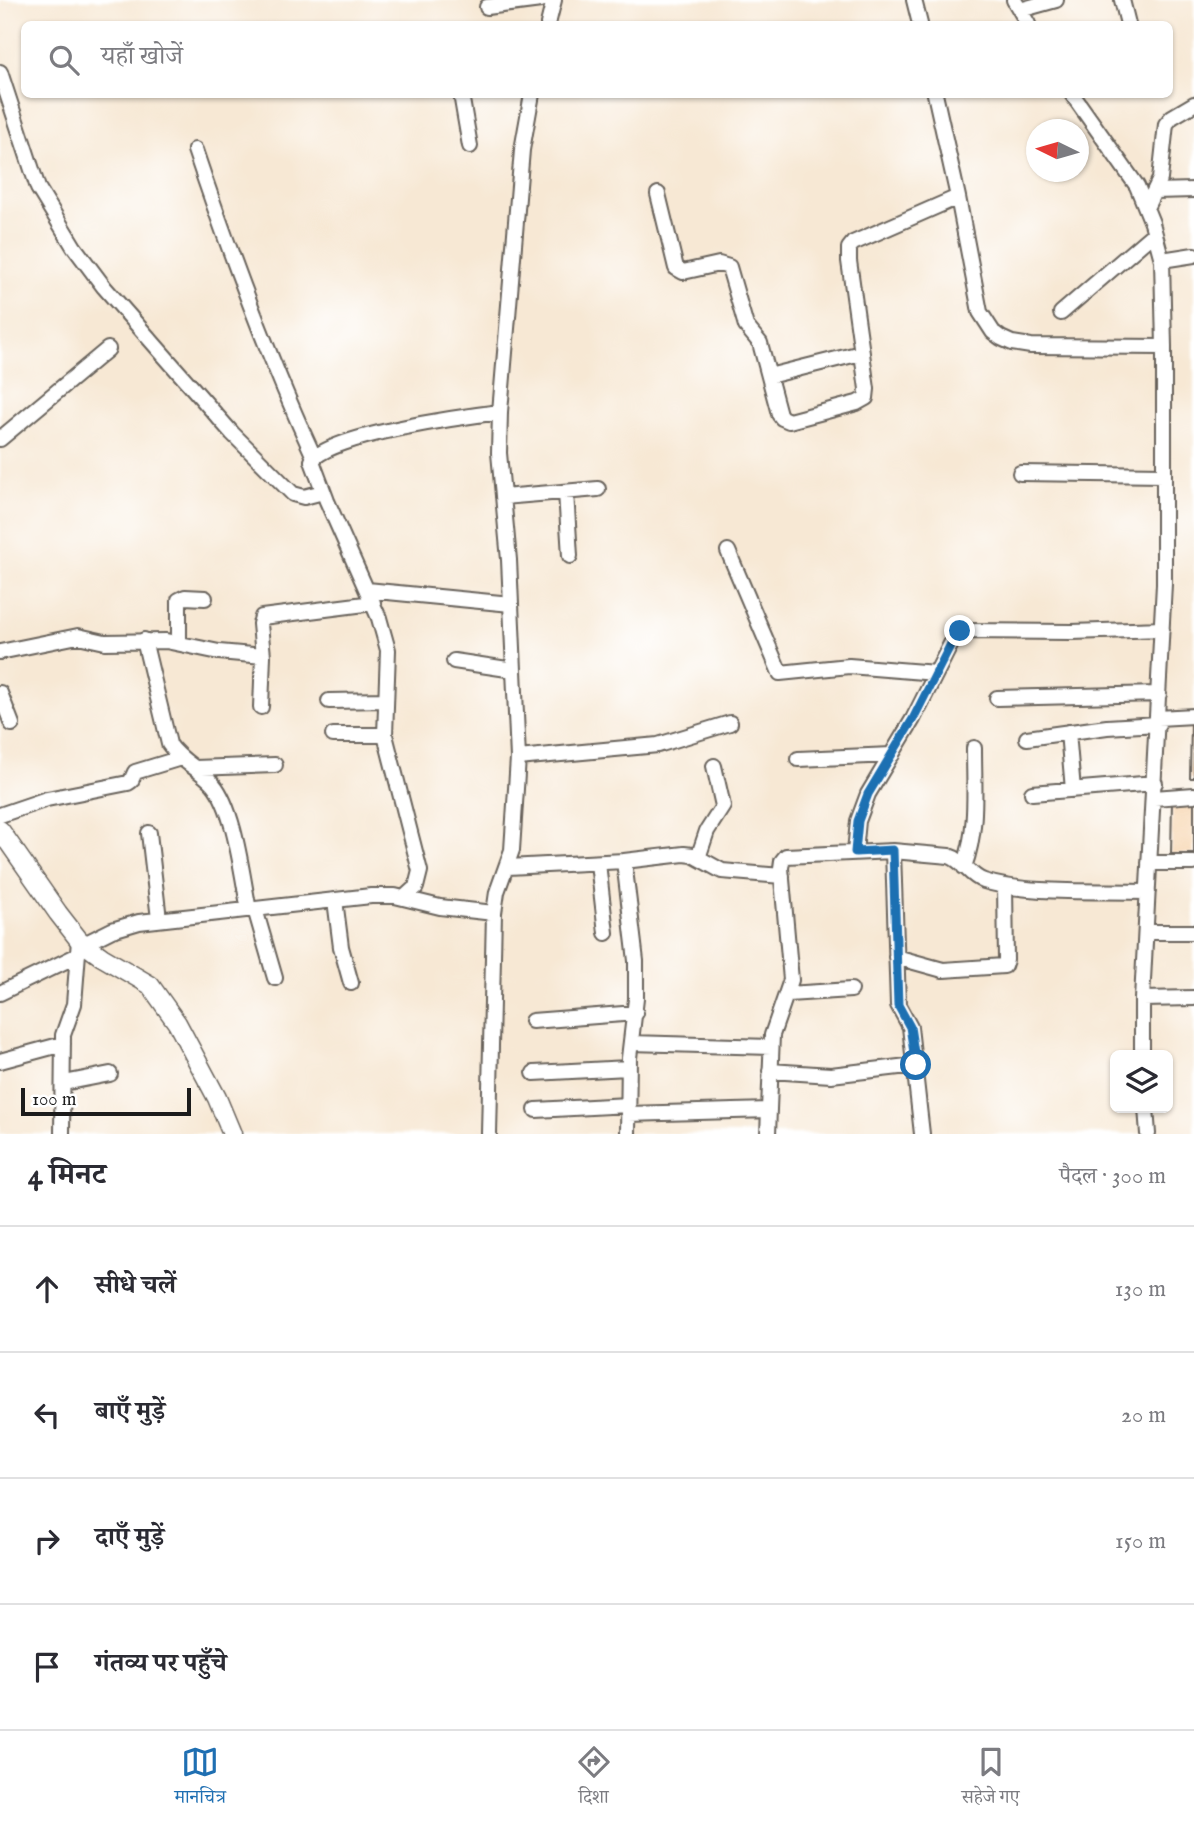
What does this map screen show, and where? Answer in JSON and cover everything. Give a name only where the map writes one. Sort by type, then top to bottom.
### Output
[{"type":"main road","points":[[0,827],[81,946],[150,985],[177,1023],[217,1098],[232,1134]]},
{"type":"street","points":[[487,7],[541,0]]},
{"type":"street","points":[[549,21],[554,0]]},
{"type":"street","points":[[914,0],[919,21]]},
{"type":"street","points":[[1026,21],[1017,5],[1056,0]]},
{"type":"street","points":[[1122,0],[1127,21]]},
{"type":"street","points":[[0,72],[38,188],[52,214],[104,287],[232,433],[293,494],[304,497],[323,492]]},
{"type":"street","points":[[462,98],[470,146]]},
{"type":"street","points":[[489,1134],[494,912],[497,892],[508,867],[514,835],[518,758],[511,604],[499,453],[500,412],[522,150],[532,98]]},
{"type":"street","points":[[936,98],[980,312],[993,332],[1012,343],[1031,346],[1164,347]]},
{"type":"street","points":[[1075,98],[1137,186],[1161,260],[1164,347],[1162,629],[1147,892],[1142,1050]]},
{"type":"street","points":[[1146,208],[1162,169],[1166,124],[1190,109]]},
{"type":"street","points":[[195,150],[234,265],[285,394],[314,457],[312,465],[382,627],[388,650],[386,736],[420,871],[416,887],[404,898]]},
{"type":"street","points":[[1155,191],[1194,190]]},
{"type":"street","points":[[658,194],[676,268],[683,272],[719,264],[729,267],[746,326],[760,343],[782,418],[793,420],[864,400],[867,389],[849,248],[858,239],[958,197]]},
{"type":"street","points":[[1061,313],[1154,233]]},
{"type":"street","points":[[1161,260],[1194,255]]},
{"type":"street","points":[[0,439],[108,349]]},
{"type":"street","points":[[769,376],[861,353]]},
{"type":"street","points":[[314,457],[354,441],[416,423],[500,412]]},
{"type":"street","points":[[1020,473],[1164,475]]},
{"type":"street","points":[[503,497],[597,489]]},
{"type":"street","points":[[566,492],[570,556]]},
{"type":"street","points":[[727,551],[780,673],[849,666],[936,673]]},
{"type":"street","points":[[179,643],[179,600],[182,597],[205,598]]},
{"type":"street","points":[[261,707],[262,617],[370,597],[511,604]]},
{"type":"street","points":[[855,852],[861,809],[960,631],[1072,632],[1162,629]]},
{"type":"street","points":[[0,652],[78,636],[105,642],[144,640],[179,643],[219,652],[263,656]]},
{"type":"street","points":[[144,640],[169,744],[180,758],[215,786],[228,813],[252,909],[275,978]]},
{"type":"street","points":[[454,661],[514,670]]},
{"type":"street","points":[[0,693],[12,724]]},
{"type":"street","points":[[997,698],[1160,694]]},
{"type":"street","points":[[329,701],[385,701]]},
{"type":"street","points":[[1027,738],[1194,716]]},
{"type":"street","points":[[518,758],[659,745],[730,723]]},
{"type":"street","points":[[1068,732],[1073,790]]},
{"type":"street","points":[[333,735],[386,736]]},
{"type":"street","points":[[964,867],[974,823],[974,748]]},
{"type":"street","points":[[798,760],[892,755]]},
{"type":"street","points":[[0,827],[47,799],[128,783],[135,772],[180,758]]},
{"type":"street","points":[[195,768],[275,765]]},
{"type":"street","points":[[698,858],[707,831],[723,806],[714,766]]},
{"type":"street","points":[[1032,793],[1155,783]]},
{"type":"street","points":[[1154,798],[1194,795]]},
{"type":"street","points":[[149,834],[159,919]]},
{"type":"street","points":[[893,850],[898,1005],[910,1027],[922,1134]]},
{"type":"street","points":[[768,1134],[774,1026],[788,994],[790,980],[782,861],[790,854],[893,850],[949,856],[955,858],[975,877],[1005,886],[1147,892]]},
{"type":"street","points":[[508,867],[598,863],[684,854],[722,871],[782,876]]},
{"type":"street","points":[[624,861],[636,961],[636,1013],[628,1068],[628,1134]]},
{"type":"street","points":[[598,863],[606,933]]},
{"type":"street","points":[[1149,863],[1194,863]]},
{"type":"street","points":[[896,957],[943,970],[1004,965],[1005,886]]},
{"type":"street","points":[[0,993],[81,946],[125,925],[159,919],[385,895],[440,907],[494,912]]},
{"type":"street","points":[[335,900],[341,947],[351,983]]},
{"type":"street","points":[[1146,932],[1194,932]]},
{"type":"street","points":[[62,1134],[63,1044],[65,1030],[73,1011],[81,946]]},
{"type":"street","points":[[788,994],[851,990]]},
{"type":"street","points":[[1142,999],[1194,999]]},
{"type":"street","points":[[532,1021],[636,1013]]},
{"type":"street","points":[[0,1061],[63,1044]]},
{"type":"street","points":[[631,1044],[771,1047]]},
{"type":"street","points":[[770,1071],[831,1075],[916,1065]]},
{"type":"street","points":[[534,1073],[628,1068]]},
{"type":"street","points":[[64,1083],[110,1074]]},
{"type":"street","points":[[536,1110],[769,1110]]},
{"type":"street","points":[[1146,1113],[1148,1134]]},
{"type":"building","points":[[1191,721],[1194,721],[1194,778],[1190,778]]},
{"type":"building","points":[[1172,801],[1194,801],[1194,854],[1171,854]]},
{"type":"route","points":[[916,1065],[909,1023],[898,1005],[893,850],[855,852],[858,821],[868,794],[900,743],[956,634],[960,631]]}]
